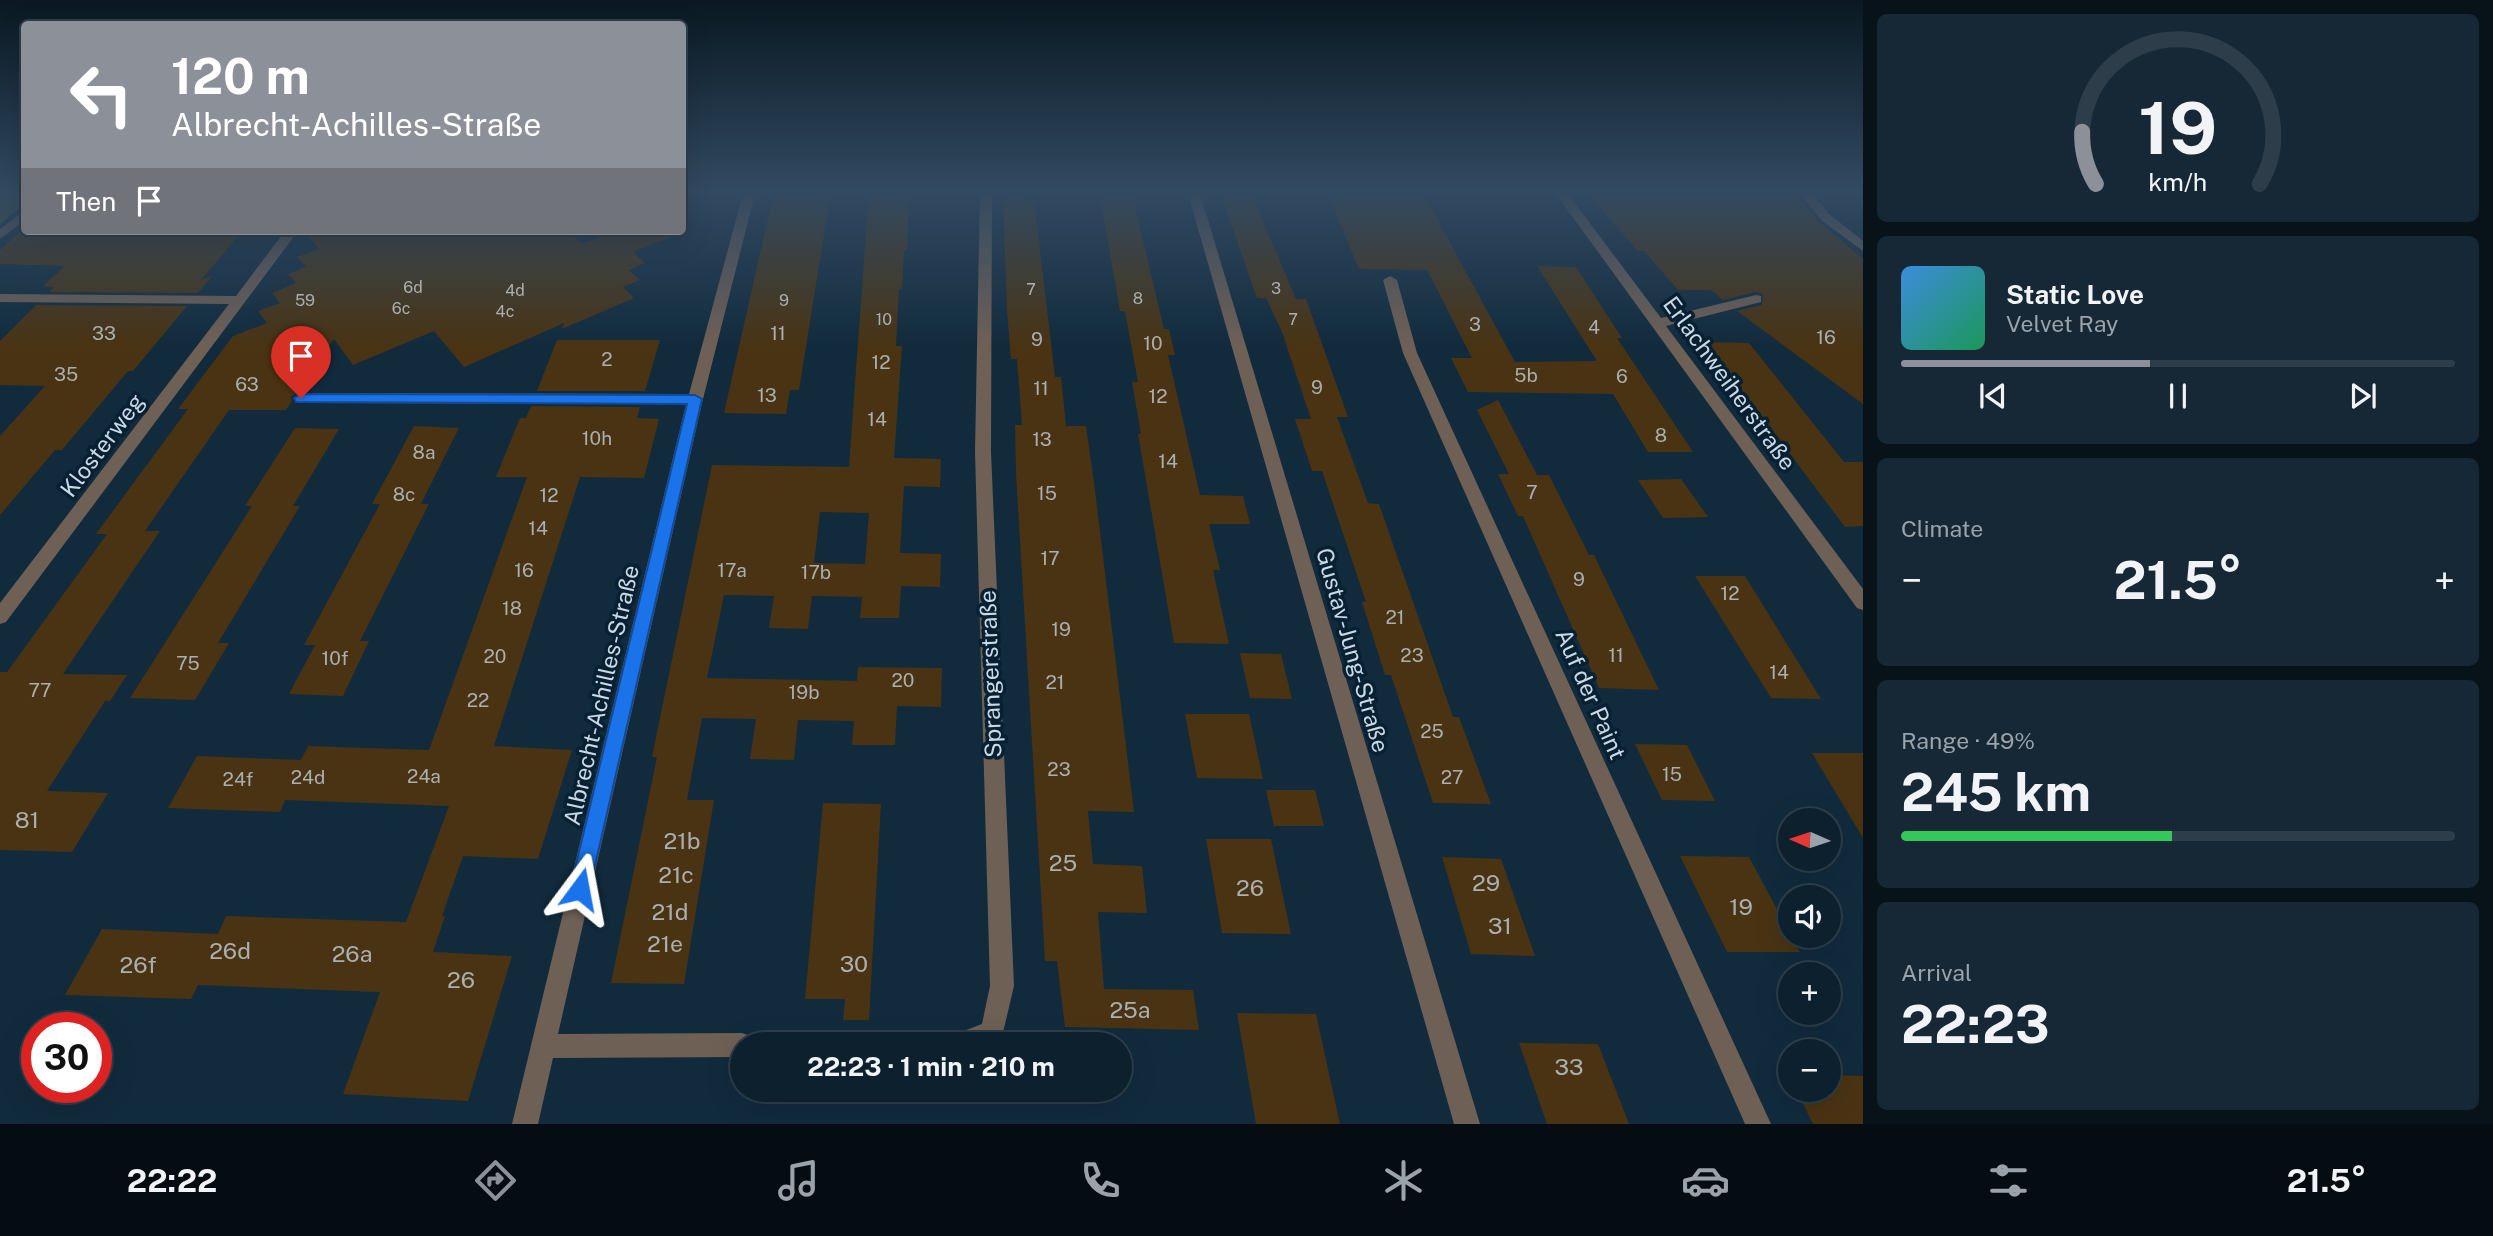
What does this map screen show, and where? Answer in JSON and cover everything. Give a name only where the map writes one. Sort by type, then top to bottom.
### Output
[{"type":"street","name":"Klosterweg","points":[[0,617],[283,242]]},
{"type":"street","name":"Albrecht-Achilles-Straße","points":[[525,1124],[695,399],[736,242]]},
{"type":"street","name":"Sprangerstraße","points":[[985,242],[983,465],[1002,986],[992,1032]]},
{"type":"street","name":"Gustav-Jung-Straße","points":[[1208,242],[1467,1124]]},
{"type":"street","name":"Erlachweiherstraße","points":[[1598,242],[1863,603]]},
{"type":"street","name":"Auf der Paint","points":[[1390,281],[1410,353],[1758,1124]]},
{"type":"street","points":[[0,298],[239,300]]},
{"type":"street","points":[[1659,323],[1756,299]]},
{"type":"street","points":[[301,398],[695,399]]},
{"type":"street","points":[[543,1046],[730,1045]]},
{"type":"building","points":[[8,242],[233,242],[201,280],[212,276],[198,293],[49,292],[54,287],[43,286],[65,266],[0,264],[0,250]]},
{"type":"building","points":[[313,242],[657,242],[633,252],[645,263],[629,270],[640,280],[623,287],[634,298],[562,329],[564,323],[464,367],[434,331],[353,365],[334,339],[298,392],[291,397],[292,401],[286,410],[229,410],[145,531],[160,531],[63,674],[127,675],[110,701],[105,701],[47,791],[108,793],[72,852],[0,850],[0,672],[7,672],[107,534],[96,534],[188,409],[178,409],[233,336],[267,323],[258,311],[280,303],[272,293],[296,283],[288,274],[306,267],[297,257],[319,249]]},
{"type":"building","points":[[763,242],[823,242],[799,390],[790,390],[786,414],[724,413]]},
{"type":"building","points":[[865,242],[907,242],[907,251],[904,251],[902,289],[899,289],[896,346],[902,346],[894,458],[941,459],[940,487],[904,486],[900,553],[941,554],[940,587],[901,586],[899,618],[860,618],[862,597],[812,596],[808,629],[769,628],[774,596],[724,595],[707,678],[857,681],[858,667],[942,668],[941,707],[897,706],[895,745],[852,745],[854,721],[798,720],[794,760],[750,759],[756,719],[702,718],[687,800],[714,800],[684,984],[611,983],[657,757],[652,757],[712,465],[849,467]],"holes":[[[820,512],[869,513],[865,564],[814,563]]]},
{"type":"building","points":[[1005,242],[1039,242],[1055,377],[1061,377],[1066,426],[1086,426],[1134,812],[1088,811],[1093,864],[1142,866],[1147,913],[1098,912],[1104,989],[1193,990],[1199,1030],[1065,1027],[1057,961],[1045,961],[1016,473],[1015,425],[1022,425],[1017,359],[1011,359]]},
{"type":"building","points":[[1108,242],[1143,242],[1164,329],[1169,329],[1175,355],[1168,355],[1200,495],[1243,496],[1250,524],[1209,524],[1220,570],[1213,570],[1229,644],[1174,643],[1138,434],[1141,434],[1132,382],[1138,382],[1125,311],[1120,311]]},
{"type":"building","points":[[1238,242],[1272,242],[1296,299],[1306,299],[1348,417],[1337,417],[1368,503],[1379,504],[1453,717],[1459,717],[1491,804],[1433,803],[1391,675],[1385,675],[1362,602],[1366,602],[1322,471],[1312,471],[1295,419],[1311,419],[1282,332],[1266,298],[1257,298]]},
{"type":"building","points":[[1348,242],[1450,242],[1515,362],[1597,361],[1537,266],[1576,267],[1622,338],[1617,338],[1693,452],[1648,452],[1613,394],[1468,392],[1451,358],[1472,358],[1427,270],[1359,269]]},
{"type":"building","points":[[1630,242],[1843,242],[1863,259],[1863,404],[1737,311],[1762,305],[1763,294],[1755,292],[1723,300],[1711,290],[1678,290],[1644,251],[1638,251]]},
{"type":"building","points":[[36,305],[187,306],[133,371],[128,371],[62,450],[55,450],[0,515],[0,436],[45,386],[0,385],[0,341]]},
{"type":"building","points":[[557,340],[660,340],[645,391],[537,391]]},
{"type":"building","points":[[1706,342],[1749,343],[1844,462],[1863,462],[1863,526],[1845,527]]},
{"type":"building","points":[[1498,400],[1537,475],[1549,475],[1589,555],[1594,555],[1659,690],[1599,688],[1523,516],[1518,516],[1498,474],[1509,474],[1477,410]]},
{"type":"building","points":[[531,406],[640,407],[637,418],[659,419],[644,478],[580,477],[494,746],[572,750],[538,859],[463,856],[442,916],[445,916],[433,952],[512,956],[468,1101],[343,1094],[380,992],[198,985],[191,999],[65,995],[102,929],[218,934],[226,916],[406,922],[449,806],[285,800],[280,812],[168,808],[197,756],[301,760],[308,746],[429,750],[527,477],[496,477],[520,418],[526,418]]},
{"type":"building","points":[[414,426],[459,428],[421,504],[429,504],[360,641],[369,641],[343,696],[289,694],[315,645],[304,645],[380,504],[372,504]]},
{"type":"building","points":[[295,428],[339,429],[293,506],[300,506],[218,643],[229,643],[195,700],[130,698],[252,506],[245,506]]},
{"type":"building","points":[[1681,479],[1708,517],[1663,518],[1638,480]]},
{"type":"building","points":[[1695,576],[1745,576],[1821,699],[1771,698]]},
{"type":"building","points":[[1240,653],[1281,654],[1292,699],[1250,698]]},
{"type":"building","points":[[1185,714],[1249,714],[1263,779],[1197,778]]},
{"type":"building","points":[[1635,744],[1687,745],[1715,801],[1662,800]]},
{"type":"building","points":[[1812,753],[1863,753],[1863,838]]},
{"type":"building","points":[[1266,790],[1315,790],[1324,826],[1274,826]]},
{"type":"building","points":[[823,803],[881,804],[869,1020],[843,1020],[845,999],[805,999]]},
{"type":"building","points":[[1206,839],[1271,839],[1291,934],[1222,933]]},
{"type":"building","points":[[1680,856],[1749,857],[1778,911],[1778,948],[1798,948],[1800,952],[1727,952]]},
{"type":"building","points":[[1442,857],[1501,859],[1535,956],[1471,954]]},
{"type":"building","points":[[1237,1013],[1316,1014],[1340,1124],[1256,1124]]},
{"type":"building","points":[[1519,1043],[1598,1044],[1629,1124],[1547,1124]]},
{"type":"building","points":[[1841,1075],[1863,1076],[1863,1124],[1813,1124],[1802,1102],[1841,1102]]},
{"type":"route","points":[[301,398],[695,399],[580,889]]}]
